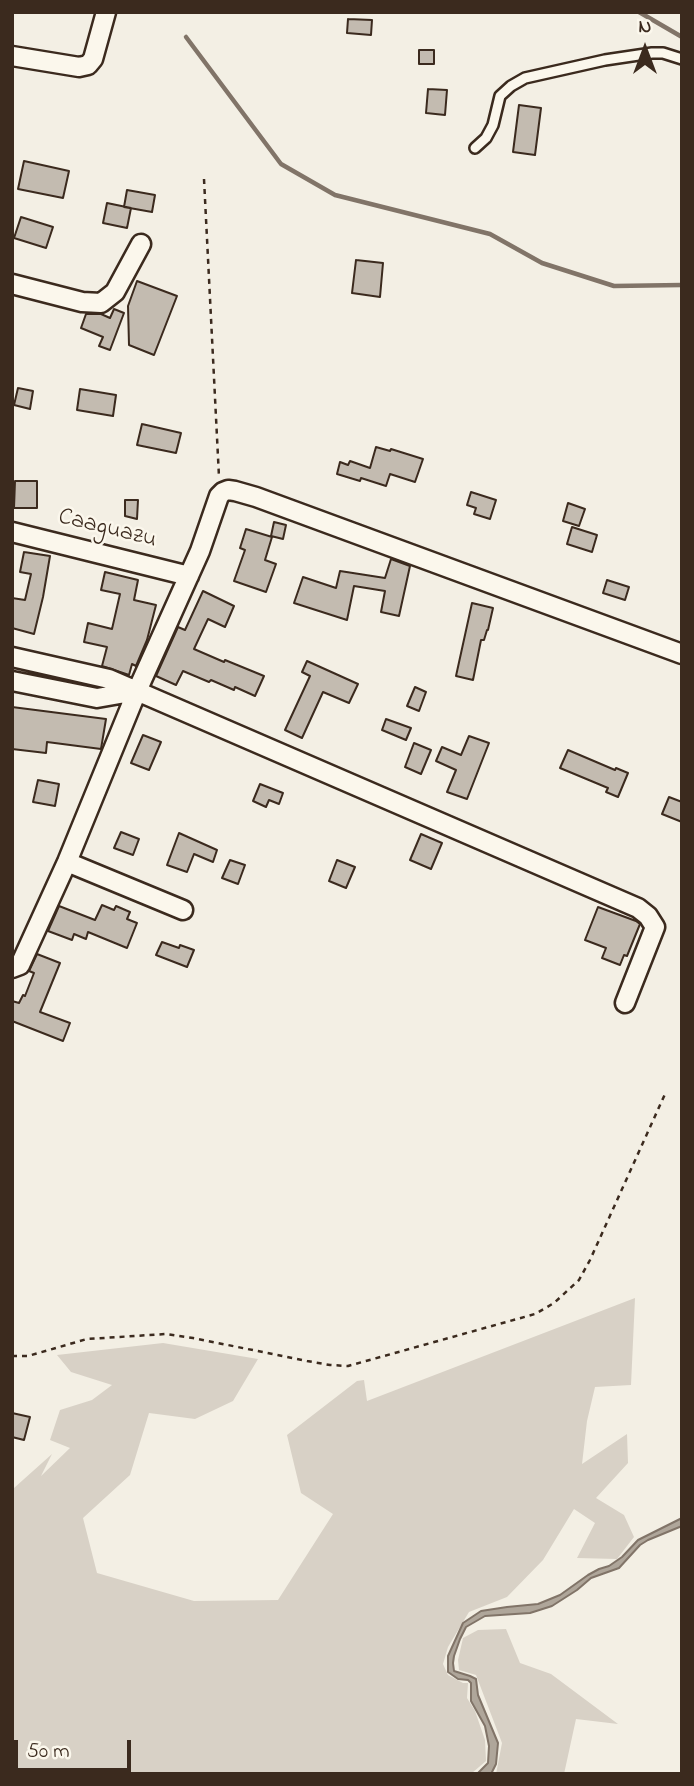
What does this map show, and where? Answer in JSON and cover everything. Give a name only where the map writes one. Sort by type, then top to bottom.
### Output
[{"type":"street","points":[[12,56],[79,67],[88,65],[93,59],[106,12]]},
{"type":"street","points":[[12,284],[82,302],[101,303],[115,292],[141,244]]},
{"type":"street","points":[[16,967],[67,862],[137,691],[190,576],[219,496],[228,490],[249,495],[682,654]]},
{"type":"street","name":"Caaguazu","points":[[12,532],[190,576]]},
{"type":"street","points":[[12,657],[104,678],[137,691],[638,908],[648,916],[654,927],[625,1003]]},
{"type":"street","points":[[12,681],[97,698],[137,691]]},
{"type":"street","points":[[67,862],[183,910]]},
{"type":"lane","points":[[475,148],[486,138],[493,125],[500,96],[525,78],[605,60],[652,53],[663,53],[682,59]]},
{"type":"path","points":[[204,179],[219,496]]},
{"type":"path","points":[[12,1356],[28,1356],[87,1339],[166,1334],[307,1361],[348,1366],[535,1314],[554,1303],[579,1280],[665,1094]]},
{"type":"shaded area","points":[[635,1298],[631,1385],[595,1387],[587,1421],[582,1464],[627,1434],[628,1463],[596,1498],[624,1515],[634,1537],[617,1559],[577,1558],[595,1523],[574,1509],[543,1560],[507,1597],[469,1612],[448,1647],[443,1664],[448,1675],[468,1683],[467,1698],[475,1711],[485,1740],[486,1761],[472,1773],[12,1774],[12,1492],[52,1454],[41,1476],[70,1448],[50,1440],[60,1410],[92,1400],[112,1385],[71,1372],[57,1355],[163,1343],[258,1359],[233,1401],[195,1419],[149,1413],[130,1475],[83,1518],[97,1573],[194,1601],[278,1600],[333,1514],[301,1493],[287,1435],[357,1381],[364,1380],[367,1401]]},
{"type":"shaded area","points":[[682,1518],[682,1526],[648,1540],[619,1568],[591,1578],[552,1606],[530,1613],[485,1616],[466,1627],[454,1656],[454,1671],[476,1679],[478,1695],[498,1743],[496,1764],[491,1774],[477,1774],[488,1763],[489,1746],[485,1726],[471,1701],[471,1683],[448,1672],[448,1656],[463,1623],[481,1611],[538,1604],[560,1595],[588,1575],[622,1557],[638,1540]]},
{"type":"shaded area","points":[[506,1629],[520,1663],[551,1674],[618,1724],[576,1719],[564,1774],[496,1774],[502,1743],[476,1675],[459,1670],[458,1660],[463,1638],[478,1630]]},
{"type":"building","points":[[348,19],[372,20],[371,35],[347,33]]},
{"type":"building","points":[[419,50],[434,50],[434,64],[419,64]]},
{"type":"building","points":[[428,89],[447,90],[445,115],[426,113]]},
{"type":"building","points":[[519,105],[541,108],[535,155],[513,152]]},
{"type":"building","points":[[24,161],[69,171],[63,198],[18,189]]},
{"type":"building","points":[[127,190],[155,195],[152,212],[124,207]]},
{"type":"building","points":[[107,203],[131,208],[127,228],[103,223]]},
{"type":"building","points":[[21,217],[53,227],[46,248],[14,238]]},
{"type":"building","points":[[356,260],[383,263],[380,297],[352,293]]},
{"type":"building","points":[[137,281],[177,296],[154,355],[129,345],[128,306]]},
{"type":"building","points":[[114,309],[124,313],[110,350],[99,346],[103,337],[81,328],[86,314],[101,314],[110,318]]},
{"type":"building","points":[[18,388],[33,391],[30,409],[14,405]]},
{"type":"building","points":[[80,389],[116,395],[113,416],[77,410]]},
{"type":"building","points":[[142,424],[181,433],[176,453],[137,445]]},
{"type":"building","points":[[376,447],[423,459],[415,482],[390,474],[386,486],[337,474],[340,462],[348,465],[350,461],[370,468]]},
{"type":"building","points":[[15,481],[37,481],[37,508],[14,508]]},
{"type":"building","points":[[471,492],[496,500],[490,519],[474,514],[476,508],[467,505]]},
{"type":"building","points":[[125,500],[138,500],[137,519],[125,516]]},
{"type":"building","points":[[568,503],[585,509],[579,526],[563,521]]},
{"type":"building","points":[[274,522],[286,525],[283,539],[271,536]]},
{"type":"building","points":[[572,527],[597,535],[592,552],[567,544]]},
{"type":"building","points":[[246,529],[272,537],[265,560],[276,564],[266,592],[234,581],[245,550],[240,548]]},
{"type":"building","points":[[24,552],[50,556],[34,634],[12,628],[12,598],[25,600],[31,574],[20,572]]},
{"type":"building","points":[[391,559],[410,566],[399,616],[381,612],[385,591],[354,586],[347,620],[294,603],[303,577],[336,588],[340,571],[385,578]]},
{"type":"building","points":[[105,572],[138,580],[134,600],[156,605],[147,640],[136,666],[132,664],[129,675],[102,666],[107,647],[84,642],[88,623],[112,629],[120,594],[101,590]]},
{"type":"building","points":[[607,580],[629,587],[625,600],[603,593]]},
{"type":"building","points":[[203,591],[234,606],[225,627],[208,619],[194,649],[264,676],[255,696],[183,671],[176,685],[156,676],[178,627],[185,630]]},
{"type":"building","points":[[472,603],[493,608],[488,630],[484,640],[481,640],[473,680],[456,676]]},
{"type":"building","points":[[307,661],[358,684],[349,703],[323,692],[302,738],[285,730],[310,676],[302,672]]},
{"type":"building","points":[[415,687],[426,692],[419,711],[407,706]]},
{"type":"building","points":[[12,707],[106,719],[101,749],[47,742],[46,753],[12,749]]},
{"type":"building","points":[[386,719],[411,728],[406,740],[382,730]]},
{"type":"building","points":[[143,735],[161,742],[149,770],[131,763]]},
{"type":"building","points":[[469,736],[489,743],[467,799],[447,792],[456,770],[436,761],[442,747],[461,755]]},
{"type":"building","points":[[414,743],[431,750],[421,774],[405,767]]},
{"type":"building","points":[[568,750],[628,773],[618,797],[606,792],[608,788],[560,768]]},
{"type":"building","points":[[38,780],[59,784],[55,806],[33,802]]},
{"type":"building","points":[[260,784],[283,793],[279,804],[269,800],[266,807],[253,801]]},
{"type":"building","points":[[669,797],[682,802],[682,822],[662,814]]},
{"type":"building","points":[[121,832],[139,839],[133,855],[114,848]]},
{"type":"building","points":[[179,833],[217,850],[213,862],[194,854],[187,872],[167,865]]},
{"type":"building","points":[[421,834],[442,843],[431,869],[410,860]]},
{"type":"building","points":[[230,860],[245,865],[238,884],[222,878]]},
{"type":"building","points":[[337,860],[355,867],[346,888],[329,881]]},
{"type":"building","points":[[102,905],[114,910],[116,906],[130,912],[127,919],[137,923],[127,948],[88,932],[86,939],[74,934],[72,940],[48,931],[59,906],[95,920]]},
{"type":"building","points":[[598,907],[640,924],[627,956],[624,955],[620,965],[602,958],[606,948],[585,940]]},
{"type":"building","points":[[162,942],[194,950],[187,967],[156,955]]},
{"type":"building","points":[[37,954],[60,963],[40,1012],[70,1023],[63,1041],[12,1021],[12,1001],[19,1003],[23,995],[25,996],[34,973],[29,971]]},
{"type":"building","points":[[12,1413],[30,1417],[24,1440],[12,1437]]},
{"type":"waterway","points":[[639,12],[682,37]]},
{"type":"waterway","points":[[186,37],[281,164],[335,195],[490,234],[542,263],[614,286],[682,285]]}]
